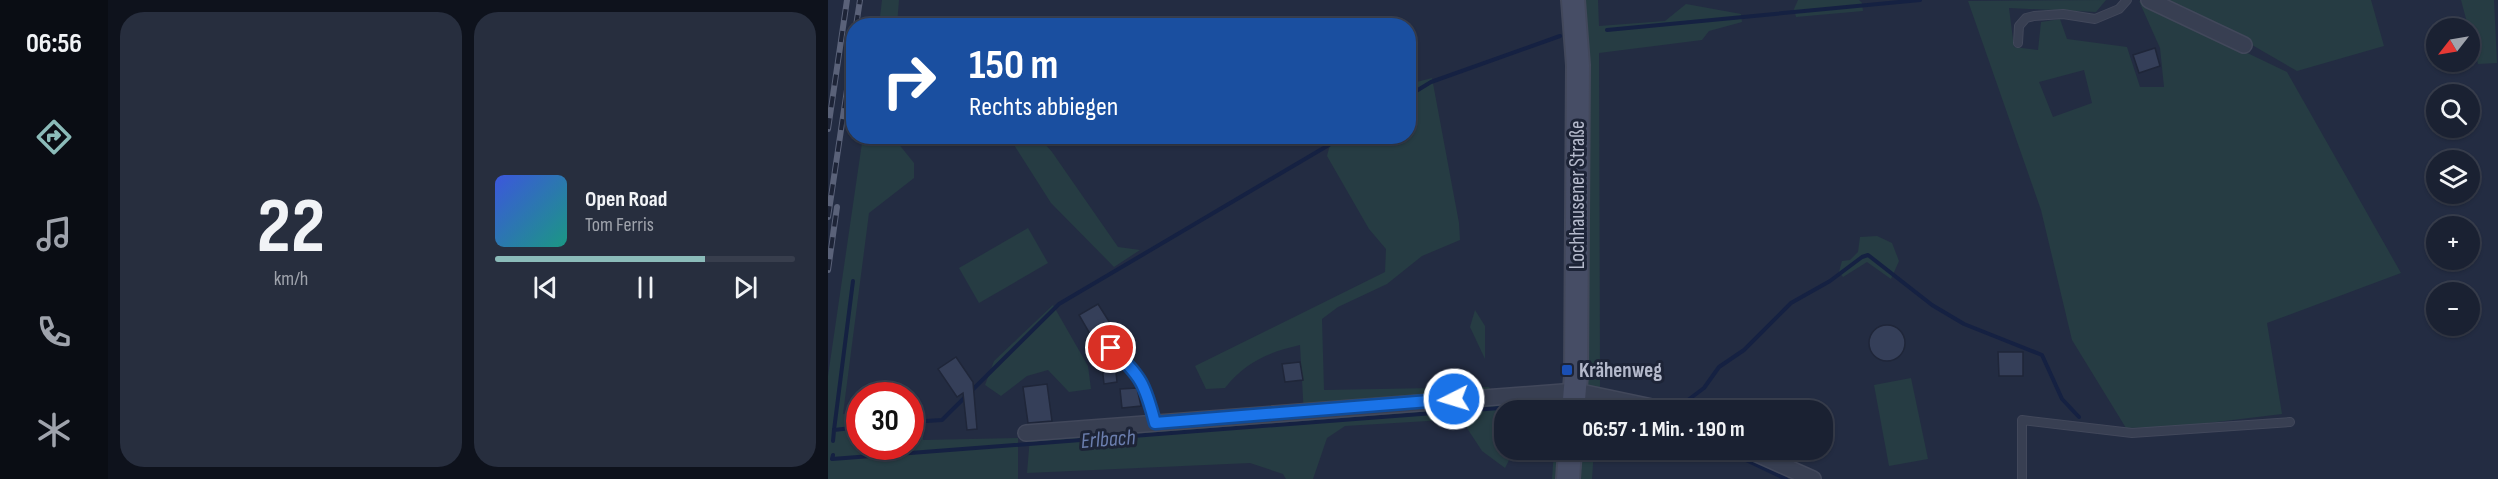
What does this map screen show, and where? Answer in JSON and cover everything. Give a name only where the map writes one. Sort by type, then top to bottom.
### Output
[{"type":"main road","name":"Lochhausener Straße","points":[[1573,0],[1578,65],[1574,400]]},
{"type":"main road","points":[[1568,479],[1569,460]]},
{"type":"street","points":[[2149,0],[2244,45]]},
{"type":"street","points":[[1026,433],[1155,423],[1494,405]]},
{"type":"street","points":[[1770,460],[1813,479]]},
{"type":"lane","points":[[2018,42],[2019,26],[2026,18],[2063,14],[2096,19],[2119,9],[2127,0]]},
{"type":"lane","points":[[1111,348],[1136,371],[1148,395],[1155,423]]},
{"type":"lane","points":[[2022,479],[2022,420],[2132,433],[2290,422]]},
{"type":"shaded area","points":[[882,0],[899,0],[898,18],[880,18]]},
{"type":"shaded area","points":[[1562,0],[1598,0],[1599,26],[1665,21],[1686,4],[1741,14],[1742,22],[1709,31],[1702,40],[1599,53],[1601,400],[1494,400],[1494,460],[1482,451],[1461,419],[1345,426],[1327,438],[1313,479],[1286,479],[1283,474],[1250,463],[1027,473],[1030,437],[1304,415],[1300,345],[1258,359],[1241,371],[1225,388],[1206,389],[1195,366],[1385,272],[1386,249],[1369,229],[1327,156],[1330,144],[1416,144],[1416,82],[1432,78],[1459,223],[1460,240],[1422,256],[1387,284],[1338,307],[1322,319],[1324,390],[1489,387],[1495,396],[1562,397],[1562,384],[1567,377],[1567,63]]},
{"type":"shaded area","points":[[1798,0],[1859,0],[1863,11],[1796,17],[1794,9]]},
{"type":"shaded area","points":[[2106,0],[2096,12],[2009,8],[2014,47],[2038,50],[2041,22],[2060,19],[2067,39],[2127,47],[2140,87],[2164,87],[2160,48],[2139,1],[2287,72],[2401,273],[2267,323],[2282,414],[2175,427],[2126,428],[2072,340],[2041,210],[1968,1]],"holes":[[[2084,70],[2092,103],[2053,117],[2039,82]]]},
{"type":"shaded area","points":[[2156,0],[2371,0],[2384,46],[2297,71],[2240,38]]},
{"type":"shaded area","points":[[2461,0],[2494,0],[2497,63],[2480,64],[2480,18],[2466,18]]},
{"type":"shaded area","points":[[862,144],[899,144],[914,163],[914,178],[869,213],[843,414],[846,414],[846,460],[924,460],[924,440],[1018,438],[1018,479],[828,479],[828,376]]},
{"type":"shaded area","points":[[1013,144],[1045,144],[1118,247],[1140,250],[1114,267],[1051,203]]},
{"type":"shaded area","points":[[1028,228],[1048,263],[979,303],[959,268]]},
{"type":"shaded area","points":[[1877,236],[1892,243],[1899,261],[1891,279],[1867,262],[1843,277],[1839,272],[1842,261],[1850,260],[1858,252],[1860,237]]},
{"type":"shaded area","points":[[1053,305],[1088,366],[1091,389],[1069,392],[1048,370],[1027,376],[1001,396],[985,385],[994,361]]},
{"type":"shaded area","points":[[1475,310],[1485,326],[1485,359],[1470,327]]},
{"type":"shaded area","points":[[1911,378],[1928,459],[1889,466],[1874,385]]},
{"type":"shaded area","points":[[1494,460],[1509,460],[1505,468]]},
{"type":"shaded area","points":[[1553,460],[1593,460],[1592,479],[1552,479]]},
{"type":"building","points":[[2155,48],[2160,66],[2139,73],[2133,55]]},
{"type":"building","points":[[1098,304],[1115,331],[1103,340],[1096,330],[1090,334],[1079,315]]},
{"type":"building","points":[[1887,325],[1899,331],[1905,343],[1899,355],[1887,361],[1875,355],[1869,343],[1875,331]]},
{"type":"building","points":[[1998,352],[2023,352],[2023,376],[1999,376]]},
{"type":"building","points":[[956,357],[973,382],[977,429],[967,430],[963,393],[957,397],[938,369]]},
{"type":"building","points":[[1300,362],[1303,380],[1285,382],[1282,364]]},
{"type":"building","points":[[1115,363],[1117,382],[1104,384],[1102,365]]},
{"type":"building","points":[[1047,384],[1052,421],[1028,423],[1023,387]]},
{"type":"building","points":[[1137,388],[1141,406],[1122,408],[1120,389]]},
{"type":"waterway","points":[[1607,30],[1920,0]]},
{"type":"waterway","points":[[1416,91],[1431,82],[1560,36]]},
{"type":"waterway","points":[[924,421],[942,420],[1059,304],[1330,144]]},
{"type":"waterway","points":[[1688,400],[1704,388],[1719,367],[1744,350],[1791,303],[1830,281],[1868,255],[1932,305],[1964,324],[2042,355],[2062,399],[2079,417]]},
{"type":"waterway","points":[[834,430],[853,281]]},
{"type":"waterway","name":"Erlbach","points":[[833,455],[832,459],[1494,408]]},
{"type":"waterway","points":[[833,441],[834,430],[846,429]]},
{"type":"waterway","name":"Erlbach","points":[[1746,460],[1786,479]]},
{"type":"railway","points":[[828,129],[847,0]]},
{"type":"railway","points":[[857,18],[860,0]]},
{"type":"railway","points":[[828,217],[846,97]]},
{"type":"railway","points":[[828,270],[837,207]]},
{"type":"place","name":"Krähenweg","points":[[1567,370]]},
{"type":"route","points":[[1111,348],[1136,371],[1148,395],[1155,423],[1454,399]]}]
